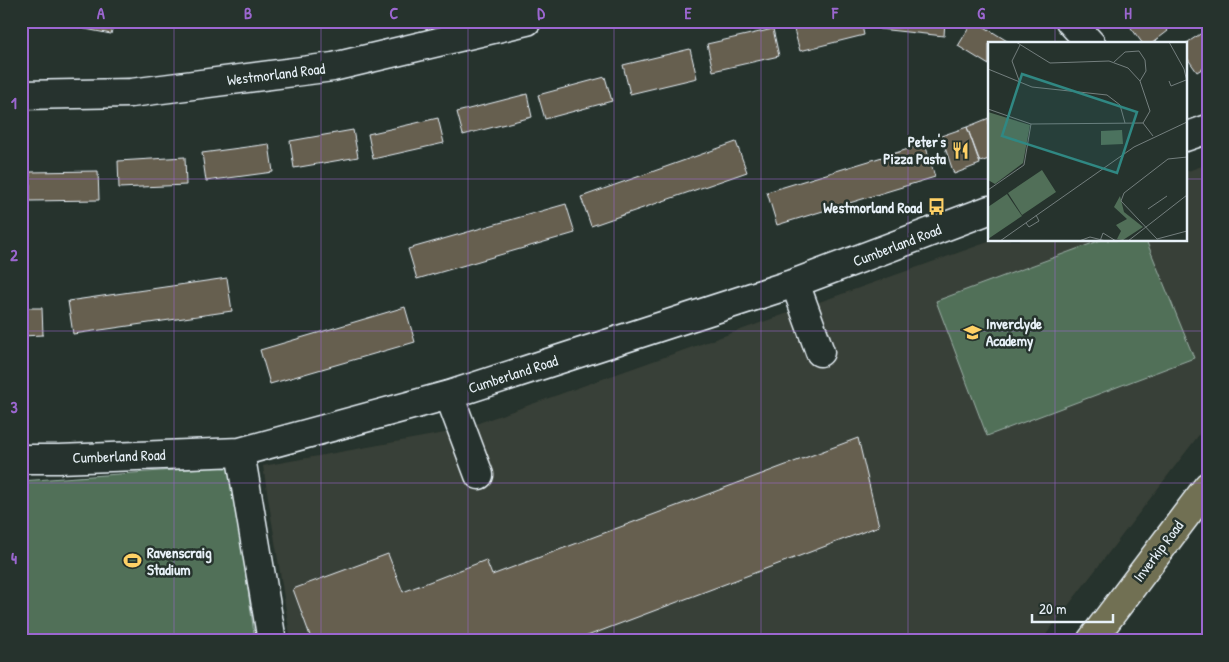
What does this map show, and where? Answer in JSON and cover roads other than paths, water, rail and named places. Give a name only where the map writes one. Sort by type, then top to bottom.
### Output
[{"type":"highway","name":"Inverkip Road","points":[[1091,641],[1208,486]]},
{"type":"street","name":"Westmorland Road","points":[[21,95],[131,93],[333,67],[527,21]]},
{"type":"street","points":[[1070,21],[1089,42]]},
{"type":"street","points":[[1186,137],[1208,129]]},
{"type":"street","name":"Cumberland Road","points":[[21,459],[240,452],[449,395],[795,283],[988,210]]},
{"type":"street","points":[[795,283],[820,352]]},
{"type":"street","points":[[449,395],[479,476]]},
{"type":"street","points":[[240,452],[272,641]]},
{"type":"railway","points":[[1203,641],[1208,634]]},
{"type":"place","name":"Peter's Pizza Pasta","points":[[960,150]]},
{"type":"place","name":"Westmorland Road","points":[[936,207]]},
{"type":"place","name":"Inverclyde Academy","points":[[972,332]]},
{"type":"place","name":"Ravenscraig Stadium","points":[[133,561]]}]
